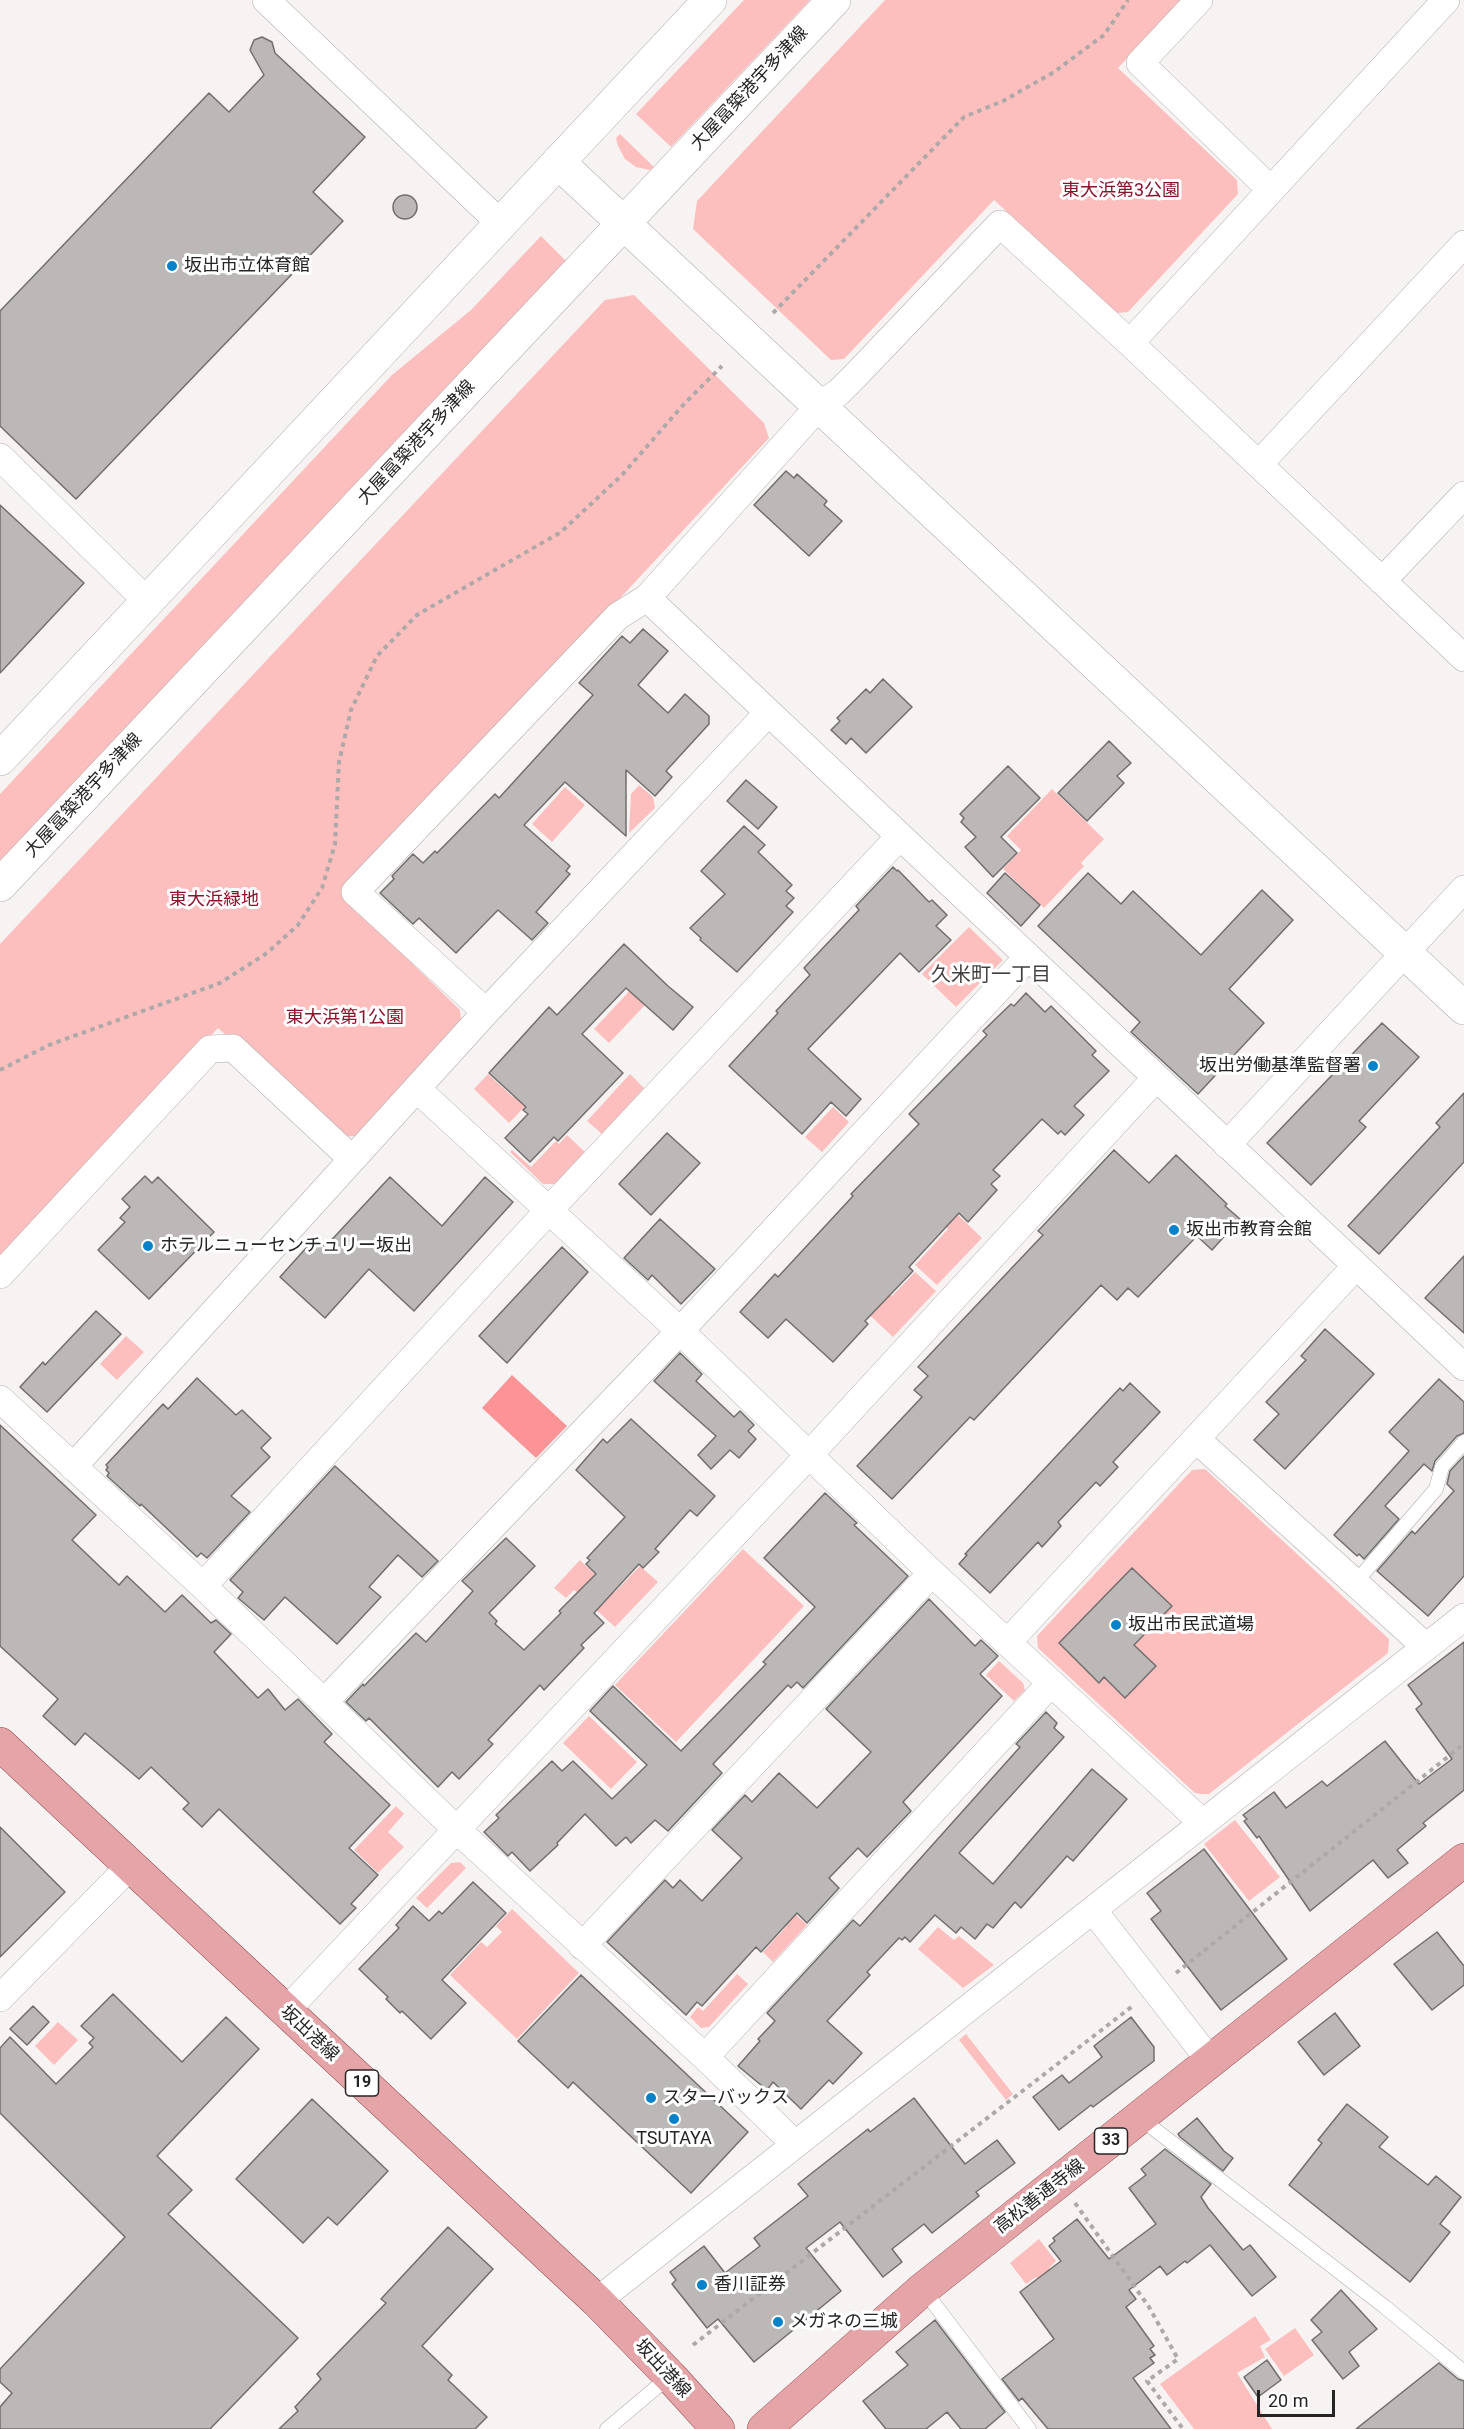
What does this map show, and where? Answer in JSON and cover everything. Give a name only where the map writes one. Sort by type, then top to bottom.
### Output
[{"type":"main road","points":[[0,759],[710,0]]},
{"type":"main road","name":"大屋冨築港宇多津線","points":[[0,885],[834,0]]},
{"type":"main road","points":[[558,162],[1464,1008]]},
{"type":"main road","name":"坂出港線","points":[[0,1744],[597,2301],[718,2429]]},
{"type":"main road","name":"高松善通寺線","points":[[764,2429],[923,2289],[1464,1860]]},
{"type":"street","points":[[266,0],[500,223]]},
{"type":"street","points":[[1199,0],[1140,63],[1271,190]]},
{"type":"street","points":[[1130,343],[1446,0]]},
{"type":"street","points":[[486,1012],[356,891],[618,616],[647,598],[820,405],[839,392],[857,374],[1000,224],[1130,343],[1464,658]]},
{"type":"street","points":[[1259,464],[1464,244]]},
{"type":"street","points":[[0,458],[147,601]]},
{"type":"street","points":[[1383,581],[1464,495]]},
{"type":"street","points":[[647,598],[1355,1267],[1464,1367]]},
{"type":"street","points":[[73,1467],[486,1012],[768,713]]},
{"type":"street","points":[[203,1586],[549,1210],[900,836]]},
{"type":"street","points":[[1227,1145],[1464,889]]},
{"type":"street","points":[[325,1701],[680,1331],[1028,957]]},
{"type":"street","points":[[0,1275],[210,1048],[233,1048],[352,1159]]},
{"type":"street","points":[[285,2012],[809,1455],[1156,1078]]},
{"type":"street","points":[[417,1089],[680,1331],[932,1573],[1203,1823]]},
{"type":"street","points":[[1008,1642],[1355,1267]]},
{"type":"street","points":[[0,1399],[203,1586],[456,1829],[705,2057],[795,2144]]},
{"type":"street","points":[[1196,1439],[1426,1647]]},
{"type":"street","points":[[582,1946],[932,1573]]},
{"type":"street","points":[[597,2301],[1464,1617]]},
{"type":"street","points":[[705,2057],[1051,1683]]},
{"type":"street","points":[[0,1998],[130,1866]]},
{"type":"street","points":[[1093,1910],[1211,2062]]},
{"type":"lane","points":[[1355,1583],[1436,1489],[1442,1467],[1464,1442]]},
{"type":"lane","points":[[1140,2118],[1464,2372]]},
{"type":"lane","points":[[923,2289],[1029,2429]]},
{"type":"lane","points":[[607,2429],[670,2376]]},
{"type":"path","points":[[773,313],[964,117],[1003,101],[1054,72],[1104,35],[1128,0]]},
{"type":"path","points":[[0,1070],[49,1045],[220,983],[267,953],[298,925],[322,888],[335,844],[339,762],[351,710],[377,656],[417,615],[561,532],[622,475],[684,404],[722,366]]},
{"type":"path","points":[[693,2345],[1155,1990],[1464,1744]]},
{"type":"path","points":[[1059,2182],[1149,2307],[1178,2359],[1147,2381],[1183,2429]]},
{"type":"green space","points":[[744,0],[810,0],[671,147],[636,114]]},
{"type":"green space","name":"東大浜第3公園","points":[[885,0],[1181,0],[1118,68],[1237,180],[1238,194],[1128,312],[1117,313],[994,200],[844,359],[831,360],[693,229],[697,201]]},
{"type":"green space","points":[[620,134],[654,167],[650,170],[636,167],[625,159],[616,138]]},
{"type":"green space","points":[[541,236],[566,261],[0,865],[0,794],[392,375],[471,310]]},
{"type":"green space","name":"東大浜緑地","points":[[634,295],[764,423],[769,438],[343,896],[460,1010],[461,1020],[355,1136],[341,1137],[218,1028],[0,1259],[0,944],[605,300]]},
{"type":"green space","points":[[639,785],[653,797],[655,808],[629,833],[631,794]]},
{"type":"green space","points":[[565,787],[585,805],[552,842],[532,824]]},
{"type":"green space","points":[[1052,789],[1104,839],[1081,863],[1084,866],[1044,908],[1003,869],[1021,850],[1007,836]]},
{"type":"green space","points":[[969,927],[1003,960],[956,1007],[922,974]]},
{"type":"green space","points":[[648,971],[664,985],[609,1043],[594,1029]]},
{"type":"green space","points":[[575,1031],[546,1085],[509,1123],[474,1089],[488,1074],[513,1097]]},
{"type":"green space","points":[[630,1074],[644,1088],[602,1134],[587,1121]]},
{"type":"green space","points":[[833,1107],[849,1122],[822,1152],[805,1137]]},
{"type":"green space","points":[[567,1135],[585,1152],[555,1184],[543,1184],[510,1152],[512,1150],[531,1167],[556,1141],[559,1144]]},
{"type":"green space","points":[[953,1210],[982,1238],[937,1285],[915,1265],[948,1229],[941,1222]]},
{"type":"green space","points":[[915,1272],[936,1291],[893,1337],[861,1307],[887,1292],[892,1296]]},
{"type":"green space","points":[[126,1336],[144,1352],[117,1380],[100,1364]]},
{"type":"green space","points":[[1205,1469],[1389,1639],[1388,1653],[1209,1794],[1195,1793],[1038,1648],[1037,1636],[1192,1470]]},
{"type":"green space","points":[[743,1549],[804,1606],[676,1742],[615,1685]]},
{"type":"green space","points":[[580,1560],[614,1593],[640,1566],[658,1582],[615,1627],[574,1590],[566,1598],[554,1588]]},
{"type":"green space","points":[[999,1661],[1023,1683],[1025,1690],[1014,1701],[986,1675]]},
{"type":"green space","points":[[589,1716],[637,1762],[611,1789],[563,1743]]},
{"type":"green space","points":[[396,1806],[404,1814],[388,1832],[404,1847],[378,1873],[354,1850]]},
{"type":"green space","points":[[1235,1820],[1280,1877],[1249,1901],[1204,1844]]},
{"type":"green space","points":[[460,1862],[466,1868],[427,1908],[416,1898],[451,1863]]},
{"type":"green space","points":[[789,1908],[807,1925],[773,1962],[763,1952],[786,1927],[778,1919]]},
{"type":"green space","points":[[512,1909],[579,1973],[517,2039],[450,1975],[481,1942],[487,1947],[502,1932],[496,1926]]},
{"type":"green space","points":[[938,1927],[954,1940],[959,1936],[994,1965],[963,1988],[918,1949]]},
{"type":"green space","points":[[737,1974],[748,1984],[709,2027],[701,2028],[690,2017],[698,2007],[703,2011]]},
{"type":"green space","points":[[58,2022],[78,2040],[54,2065],[35,2046]]},
{"type":"green space","points":[[966,2034],[1013,2094],[1006,2100],[959,2040]]},
{"type":"green space","points":[[1039,2239],[1056,2261],[1049,2268],[1068,2291],[1055,2302],[1036,2277],[1026,2284],[1010,2263]]},
{"type":"green space","points":[[1255,2316],[1271,2340],[1260,2346],[1265,2357],[1237,2373],[1272,2429],[1194,2429],[1160,2384]]},
{"type":"green space","points":[[1295,2328],[1314,2355],[1284,2376],[1265,2349]]},
{"type":"shaded area","points":[[512,1375],[567,1426],[536,1458],[482,1408]]},
{"type":"building","name":"坂出市立体育館","points":[[262,37],[272,42],[275,53],[365,137],[313,192],[343,221],[76,499],[0,426],[0,311],[209,93],[229,112],[264,75],[250,50],[254,40]]},
{"type":"building","points":[[405,195],[414,198],[417,207],[414,216],[405,219],[396,216],[393,207],[396,198]]},
{"type":"building","points":[[786,471],[794,478],[797,474],[827,501],[824,505],[842,521],[809,556],[754,505]]},
{"type":"building","points":[[0,505],[84,583],[0,673]]},
{"type":"building","points":[[643,629],[668,651],[638,685],[668,713],[685,694],[709,716],[709,724],[666,771],[672,777],[655,796],[626,770],[626,836],[565,782],[524,825],[570,866],[566,871],[570,874],[536,912],[548,923],[532,940],[498,910],[456,953],[419,918],[413,924],[380,893],[394,879],[392,876],[413,854],[423,863],[435,851],[437,853],[495,794],[499,798],[593,695],[579,683],[622,636],[630,643]]},
{"type":"building","points":[[883,679],[912,707],[866,753],[851,738],[846,744],[831,730],[840,721],[837,718],[866,689],[870,693]]},
{"type":"building","points":[[1109,741],[1131,763],[1117,776],[1124,783],[1087,821],[1058,793]]},
{"type":"building","points":[[1008,766],[1040,798],[1001,837],[1017,853],[993,877],[965,847],[976,837],[961,822],[964,818],[960,814]]},
{"type":"building","points":[[746,780],[777,807],[758,829],[727,801]]},
{"type":"building","points":[[744,826],[765,845],[758,852],[792,885],[786,891],[794,898],[786,906],[793,912],[737,972],[700,940],[701,938],[690,928],[725,894],[701,871]]},
{"type":"building","points":[[893,867],[929,902],[932,900],[947,915],[936,926],[951,940],[919,972],[900,953],[808,1049],[861,1099],[846,1116],[831,1102],[802,1134],[729,1066],[810,975],[804,968],[859,910],[856,906]]},
{"type":"building","points":[[1005,873],[1040,905],[1021,926],[987,893]]},
{"type":"building","points":[[1088,873],[1121,904],[1133,891],[1201,955],[1262,890],[1293,920],[1229,989],[1264,1023],[1198,1094],[1131,1032],[1140,1022],[1038,926]]},
{"type":"building","points":[[624,944],[693,1007],[673,1030],[626,988],[582,1034],[623,1073],[558,1141],[554,1137],[530,1162],[505,1138],[528,1114],[523,1110],[526,1107],[489,1073],[549,1007],[557,1015]]},
{"type":"building","points":[[1026,993],[1045,1012],[1051,1006],[1096,1051],[1092,1055],[1109,1071],[1074,1106],[1084,1115],[1065,1135],[1061,1131],[1058,1134],[1042,1119],[993,1170],[1000,1176],[991,1184],[997,1190],[968,1222],[959,1213],[909,1267],[913,1271],[865,1321],[868,1324],[833,1362],[786,1319],[768,1338],[740,1312],[775,1274],[778,1277],[853,1196],[851,1194],[919,1124],[909,1114],[987,1035],[983,1031]]},
{"type":"building","points":[[1382,1023],[1419,1057],[1359,1121],[1366,1127],[1311,1185],[1267,1143]]},
{"type":"building","points":[[1464,1093],[1464,1162],[1379,1254],[1348,1226],[1440,1127],[1436,1123]]},
{"type":"building","points":[[667,1133],[700,1163],[651,1215],[619,1184]]},
{"type":"building","points":[[1114,1150],[1149,1183],[1176,1155],[1240,1219],[1212,1250],[1197,1236],[1138,1297],[1128,1288],[1117,1300],[1101,1285],[974,1420],[970,1417],[892,1499],[857,1466],[922,1397],[914,1390],[928,1376],[918,1367],[1043,1235],[1038,1231]]},
{"type":"building","points":[[145,1176],[152,1183],[158,1177],[214,1232],[149,1299],[98,1250],[125,1222],[120,1218],[130,1207],[122,1199]]},
{"type":"building","points":[[390,1177],[442,1226],[485,1177],[513,1202],[414,1311],[369,1269],[325,1318],[280,1277],[315,1238],[325,1247]]},
{"type":"building","points":[[660,1219],[715,1269],[681,1304],[652,1275],[648,1280],[624,1258]]},
{"type":"building","points":[[562,1247],[588,1272],[507,1363],[479,1336]]},
{"type":"building","points":[[1464,1256],[1464,1333],[1425,1298]]},
{"type":"building","points":[[96,1311],[121,1334],[47,1412],[20,1387],[43,1362],[45,1365]]},
{"type":"building","points":[[1325,1329],[1374,1374],[1285,1469],[1254,1440],[1279,1414],[1266,1402],[1306,1360],[1301,1356]]},
{"type":"building","points":[[680,1353],[702,1374],[696,1381],[734,1417],[740,1411],[754,1425],[748,1431],[756,1439],[739,1458],[730,1450],[711,1469],[698,1455],[716,1436],[654,1381]]},
{"type":"building","points":[[197,1378],[236,1415],[242,1410],[271,1438],[261,1448],[270,1457],[231,1496],[250,1512],[207,1558],[201,1553],[197,1557],[141,1504],[140,1506],[107,1476],[109,1473],[106,1470],[108,1467],[106,1465],[163,1404],[168,1409]]},
{"type":"building","points":[[1439,1379],[1464,1402],[1464,1433],[1457,1436],[1435,1461],[1432,1471],[1424,1464],[1385,1506],[1399,1519],[1364,1559],[1359,1554],[1357,1556],[1334,1535],[1409,1451],[1389,1432]]},
{"type":"building","points":[[1130,1383],[1160,1412],[1113,1462],[1118,1467],[1100,1486],[1096,1482],[1058,1522],[1061,1526],[1042,1547],[1038,1542],[990,1593],[959,1564],[967,1555],[965,1554],[1120,1388],[1123,1391]]},
{"type":"building","points":[[631,1419],[715,1496],[697,1516],[690,1510],[655,1549],[659,1552],[643,1568],[639,1564],[594,1613],[604,1623],[581,1645],[584,1648],[544,1690],[540,1685],[488,1740],[493,1744],[459,1779],[452,1772],[438,1787],[369,1718],[366,1721],[346,1702],[416,1633],[426,1642],[473,1591],[462,1581],[506,1538],[535,1566],[489,1613],[497,1621],[495,1624],[524,1650],[596,1574],[586,1564],[590,1560],[587,1558],[625,1517],[576,1470],[603,1439],[607,1443]]},
{"type":"building","points":[[0,1425],[96,1515],[72,1540],[119,1585],[127,1576],[165,1612],[182,1595],[211,1623],[216,1620],[231,1634],[214,1652],[258,1698],[268,1689],[285,1710],[298,1699],[332,1734],[324,1742],[390,1805],[349,1848],[378,1875],[351,1904],[356,1908],[340,1924],[219,1809],[202,1827],[183,1809],[189,1803],[151,1767],[139,1779],[85,1733],[75,1745],[43,1716],[58,1699],[0,1646]]},
{"type":"building","points":[[1464,1456],[1464,1576],[1428,1616],[1377,1571],[1412,1531],[1415,1534],[1454,1491],[1447,1484],[1450,1471]]},
{"type":"building","points":[[335,1466],[438,1561],[422,1577],[398,1555],[369,1587],[381,1597],[337,1644],[285,1597],[264,1620],[238,1598],[243,1592],[230,1580]]},
{"type":"building","points":[[825,1493],[857,1523],[854,1525],[908,1576],[803,1688],[797,1682],[791,1688],[788,1685],[713,1764],[722,1773],[668,1831],[655,1820],[631,1843],[626,1837],[616,1846],[585,1814],[557,1843],[558,1845],[530,1871],[512,1852],[508,1856],[484,1832],[499,1818],[496,1815],[552,1761],[562,1771],[573,1761],[612,1799],[647,1765],[590,1711],[613,1686],[681,1751],[766,1664],[763,1662],[815,1607],[764,1558]]},
{"type":"building","name":"坂出市民武道場","points":[[1132,1568],[1172,1606],[1134,1645],[1156,1666],[1125,1698],[1104,1677],[1099,1683],[1059,1643]]},
{"type":"building","points":[[929,1599],[975,1646],[981,1640],[998,1656],[980,1674],[1002,1696],[903,1802],[911,1811],[867,1857],[858,1848],[829,1878],[839,1888],[807,1923],[797,1913],[761,1952],[756,1947],[702,2006],[697,2002],[686,2015],[607,1942],[665,1880],[673,1888],[680,1880],[702,1901],[742,1858],[712,1830],[745,1795],[752,1802],[779,1773],[817,1808],[871,1752],[826,1709]]},
{"type":"building","points":[[1464,1642],[1464,1790],[1423,1823],[1426,1826],[1397,1850],[1408,1863],[1388,1878],[1373,1860],[1310,1911],[1259,1836],[1257,1838],[1244,1821],[1247,1819],[1243,1815],[1274,1792],[1286,1808],[1322,1781],[1327,1786],[1385,1741],[1419,1784],[1452,1759],[1416,1709],[1422,1704],[1408,1685]]},
{"type":"building","points":[[1046,1712],[1057,1723],[1054,1728],[1064,1737],[959,1853],[993,1884],[1092,1769],[1127,1799],[1073,1861],[1067,1856],[1021,1908],[1015,1902],[993,1928],[987,1924],[975,1939],[961,1927],[956,1933],[935,1915],[910,1942],[905,1937],[902,1940],[899,1938],[867,1972],[870,1975],[827,2021],[862,2053],[833,2084],[829,2080],[801,2109],[773,2082],[767,2090],[738,2066],[775,2021],[767,2013],[853,1920],[860,1926],[1020,1747],[1016,1744]]},
{"type":"building","points":[[0,1827],[65,1892],[0,1957]]},
{"type":"building","points":[[1204,1849],[1287,1959],[1221,2010],[1151,1919],[1161,1911],[1147,1893]]},
{"type":"building","points":[[473,1882],[506,1913],[442,1980],[466,2003],[431,2039],[402,2011],[400,2013],[386,1999],[388,1997],[359,1969],[399,1928],[396,1925],[413,1906],[429,1921],[439,1911],[442,1914]]},
{"type":"building","points":[[1437,1932],[1464,1966],[1464,1985],[1432,2010],[1394,1964]]},
{"type":"building","points":[[581,1975],[748,2132],[691,2193],[573,2082],[568,2088],[518,2041]]},
{"type":"building","points":[[113,1994],[182,2062],[226,2017],[259,2049],[157,2156],[192,2190],[168,2214],[298,2338],[210,2429],[0,2429],[0,2407],[12,2393],[0,2382],[0,2369],[125,2237],[0,2113],[0,2048],[10,2037],[56,2084],[93,2047],[89,2043],[94,2038],[81,2026]]},
{"type":"building","points":[[33,2006],[49,2022],[27,2045],[10,2029]]},
{"type":"building","points":[[1335,2013],[1360,2046],[1324,2075],[1298,2042]]},
{"type":"building","points":[[1131,2017],[1154,2047],[1154,2061],[1059,2130],[1033,2097],[1062,2075],[1069,2083],[1102,2057],[1094,2046]]},
{"type":"building","points":[[914,2098],[965,2164],[997,2140],[1015,2163],[976,2192],[979,2196],[932,2233],[924,2224],[892,2249],[902,2262],[883,2277],[840,2222],[806,2248],[841,2291],[754,2362],[718,2319],[707,2328],[672,2284],[676,2280],[670,2272],[704,2246],[725,2273],[760,2246],[754,2238],[808,2196],[798,2184],[868,2129],[870,2132]]},
{"type":"building","points":[[312,2099],[388,2171],[337,2225],[328,2217],[303,2243],[236,2179]]},
{"type":"building","points":[[1347,2104],[1388,2137],[1379,2147],[1428,2185],[1436,2176],[1461,2197],[1440,2224],[1450,2232],[1410,2282],[1289,2185],[1322,2143],[1318,2140]]},
{"type":"building","points":[[1197,2118],[1224,2151],[1233,2158],[1223,2171],[1178,2134]]},
{"type":"building","points":[[1165,2149],[1211,2184],[1201,2197],[1208,2208],[1243,2250],[1250,2245],[1276,2277],[1252,2296],[1210,2245],[1167,2275],[1160,2266],[1129,2290],[1136,2299],[1126,2307],[1154,2346],[1150,2349],[1155,2355],[1150,2358],[1154,2363],[1133,2378],[1171,2429],[1048,2429],[1022,2398],[1019,2401],[1002,2379],[1054,2339],[1020,2292],[1061,2261],[1049,2246],[1055,2241],[1053,2238],[1077,2219],[1109,2259],[1156,2224],[1129,2188],[1146,2175],[1141,2169]]},
{"type":"building","points":[[448,2227],[493,2269],[422,2346],[452,2375],[448,2380],[487,2417],[475,2429],[279,2429],[298,2411],[295,2407],[321,2379],[317,2374],[386,2303],[381,2299]]},
{"type":"building","points":[[1341,2290],[1377,2329],[1349,2352],[1359,2366],[1343,2379],[1312,2340],[1322,2332],[1311,2320]]},
{"type":"building","points":[[935,2320],[1005,2412],[985,2429],[961,2429],[947,2412],[926,2429],[886,2429],[863,2401],[908,2365],[896,2352]]},
{"type":"building","points":[[1267,2360],[1281,2380],[1258,2397],[1244,2377]]},
{"type":"building","points":[[1439,2363],[1458,2379],[1464,2381],[1464,2429],[1356,2429]]},
{"type":"place","name":"坂出市立体育館","points":[[172,266]]},
{"type":"place","name":"坂出労働基準監督署","points":[[1373,1066]]},
{"type":"place","name":"坂出市教育会館","points":[[1174,1230]]},
{"type":"place","name":"ホテルニューセンチュリー坂出","points":[[148,1246]]},
{"type":"place","name":"坂出市民武道場","points":[[1116,1625]]},
{"type":"place","name":"スターバックス","points":[[651,2098]]},
{"type":"place","name":"TSUTAYA","points":[[674,2119]]},
{"type":"place","name":"香川証券","points":[[702,2285]]},
{"type":"place","name":"メガネの三城","points":[[778,2322]]},
{"type":"district","name":"久米町一丁目","points":[[991,976]]},
{"type":"park label","name":"東大浜第1公園","points":[[345,1018]]}]
